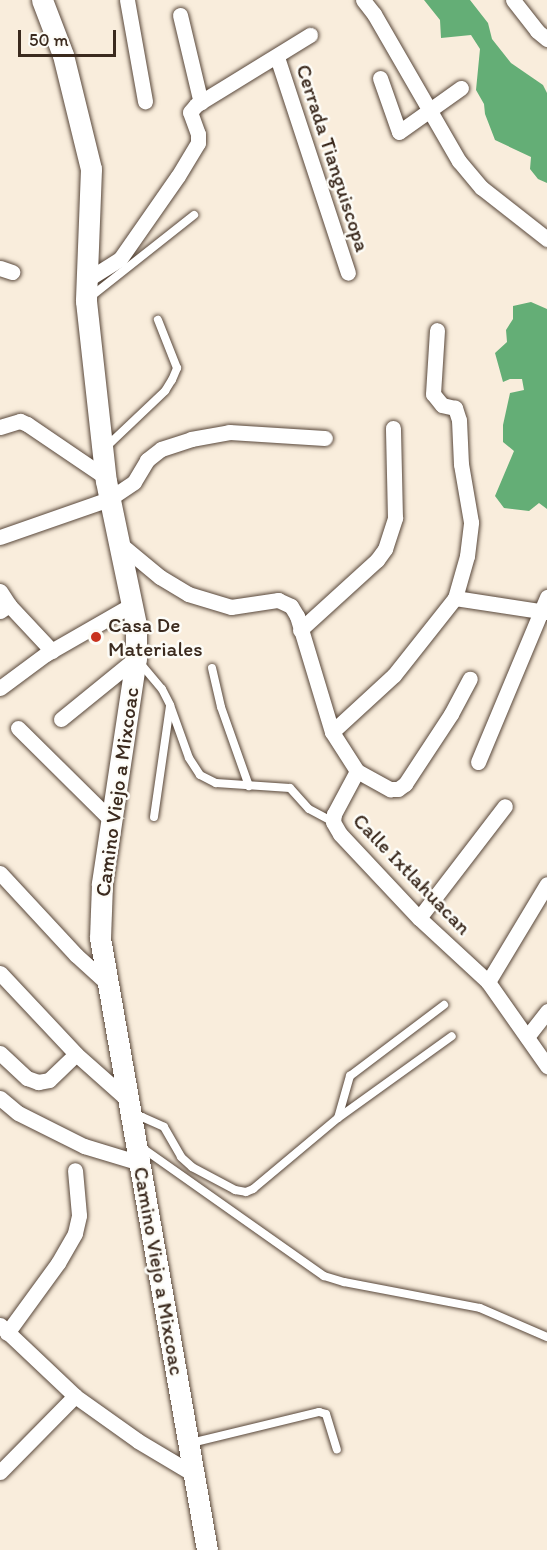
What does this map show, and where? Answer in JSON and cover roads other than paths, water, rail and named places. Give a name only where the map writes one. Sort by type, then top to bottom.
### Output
[{"type":"main road","name":"Camino Viejo a Mixcoac","points":[[42,0],[63,55],[91,169],[90,228],[85,291],[102,452],[136,624],[136,658],[102,884],[100,938],[207,1550]]},
{"type":"street","points":[[127,0],[145,101]]},
{"type":"street","points":[[363,0],[375,15],[428,111],[459,161],[482,188],[547,239]]},
{"type":"street","points":[[513,0],[537,31],[547,39]]},
{"type":"street","points":[[85,291],[120,259],[158,208],[198,143],[198,134],[190,112],[201,103],[180,15]]},
{"type":"street","name":"Cerrada Tianguiscopa","points":[[201,103],[310,35]]},
{"type":"street","name":"Cerrada Tianguiscopa","points":[[278,57],[348,273]]},
{"type":"street","points":[[380,78],[399,132],[461,88]]},
{"type":"street","points":[[332,732],[394,675],[455,598],[467,556],[471,522],[455,408],[442,405],[434,394],[437,330]]},
{"type":"street","points":[[0,427],[20,422],[27,424],[102,475],[108,490]]},
{"type":"street","points":[[300,630],[377,560],[385,549],[395,518],[393,428]]},
{"type":"street","points":[[0,537],[108,490],[134,482],[147,460],[161,449],[191,439],[229,432],[325,438]]},
{"type":"street","points":[[119,543],[173,587],[188,594],[231,607],[278,600],[294,610],[332,732],[357,771],[390,789],[398,789],[405,784],[451,714],[470,679]]},
{"type":"street","points":[[0,591],[5,608],[52,651]]},
{"type":"street","points":[[478,762],[544,612],[547,597]]},
{"type":"street","points":[[455,598],[544,612]]},
{"type":"street","points":[[0,688],[52,651],[133,604]]},
{"type":"street","points":[[61,719],[136,658]]},
{"type":"street","points":[[18,728],[111,820]]},
{"type":"street","name":"Calle Ixtlahuacan","points":[[357,771],[344,793],[333,822],[340,834],[419,918],[488,982],[547,1066]]},
{"type":"street","points":[[419,918],[505,806]]},
{"type":"street","points":[[0,873],[76,955],[108,984]]},
{"type":"street","points":[[488,982],[547,885]]},
{"type":"street","points":[[0,973],[130,1109]]},
{"type":"street","points":[[527,1037],[547,1011]]},
{"type":"street","points":[[0,1053],[27,1078],[38,1082],[49,1080],[76,1054]]},
{"type":"street","points":[[0,1098],[18,1113],[84,1146],[138,1154]]},
{"type":"street","points":[[75,1170],[79,1215],[75,1233],[58,1263],[4,1329],[75,1396],[163,1457],[195,1474]]},
{"type":"street","points":[[0,1472],[75,1396]]},
{"type":"lane","points":[[85,291],[194,215]]},
{"type":"lane","points":[[102,452],[165,392],[172,380],[177,368],[158,320]]},
{"type":"lane","points":[[136,658],[162,689],[189,758],[200,775],[216,783],[290,788],[309,809],[333,822]]},
{"type":"lane","points":[[213,668],[221,707],[249,786]]},
{"type":"lane","points":[[154,817],[170,705]]},
{"type":"lane","points":[[338,1118],[350,1076],[444,1005]]},
{"type":"lane","points":[[130,1109],[164,1127],[181,1157],[192,1167],[235,1190],[246,1192],[254,1189],[338,1118],[452,1036]]},
{"type":"lane","points":[[138,1154],[324,1276],[480,1308],[547,1337]]},
{"type":"lane","points":[[190,1444],[319,1412],[326,1414],[337,1449]]},
{"type":"place","name":"Casa De Materiales","points":[[96,637]]}]
